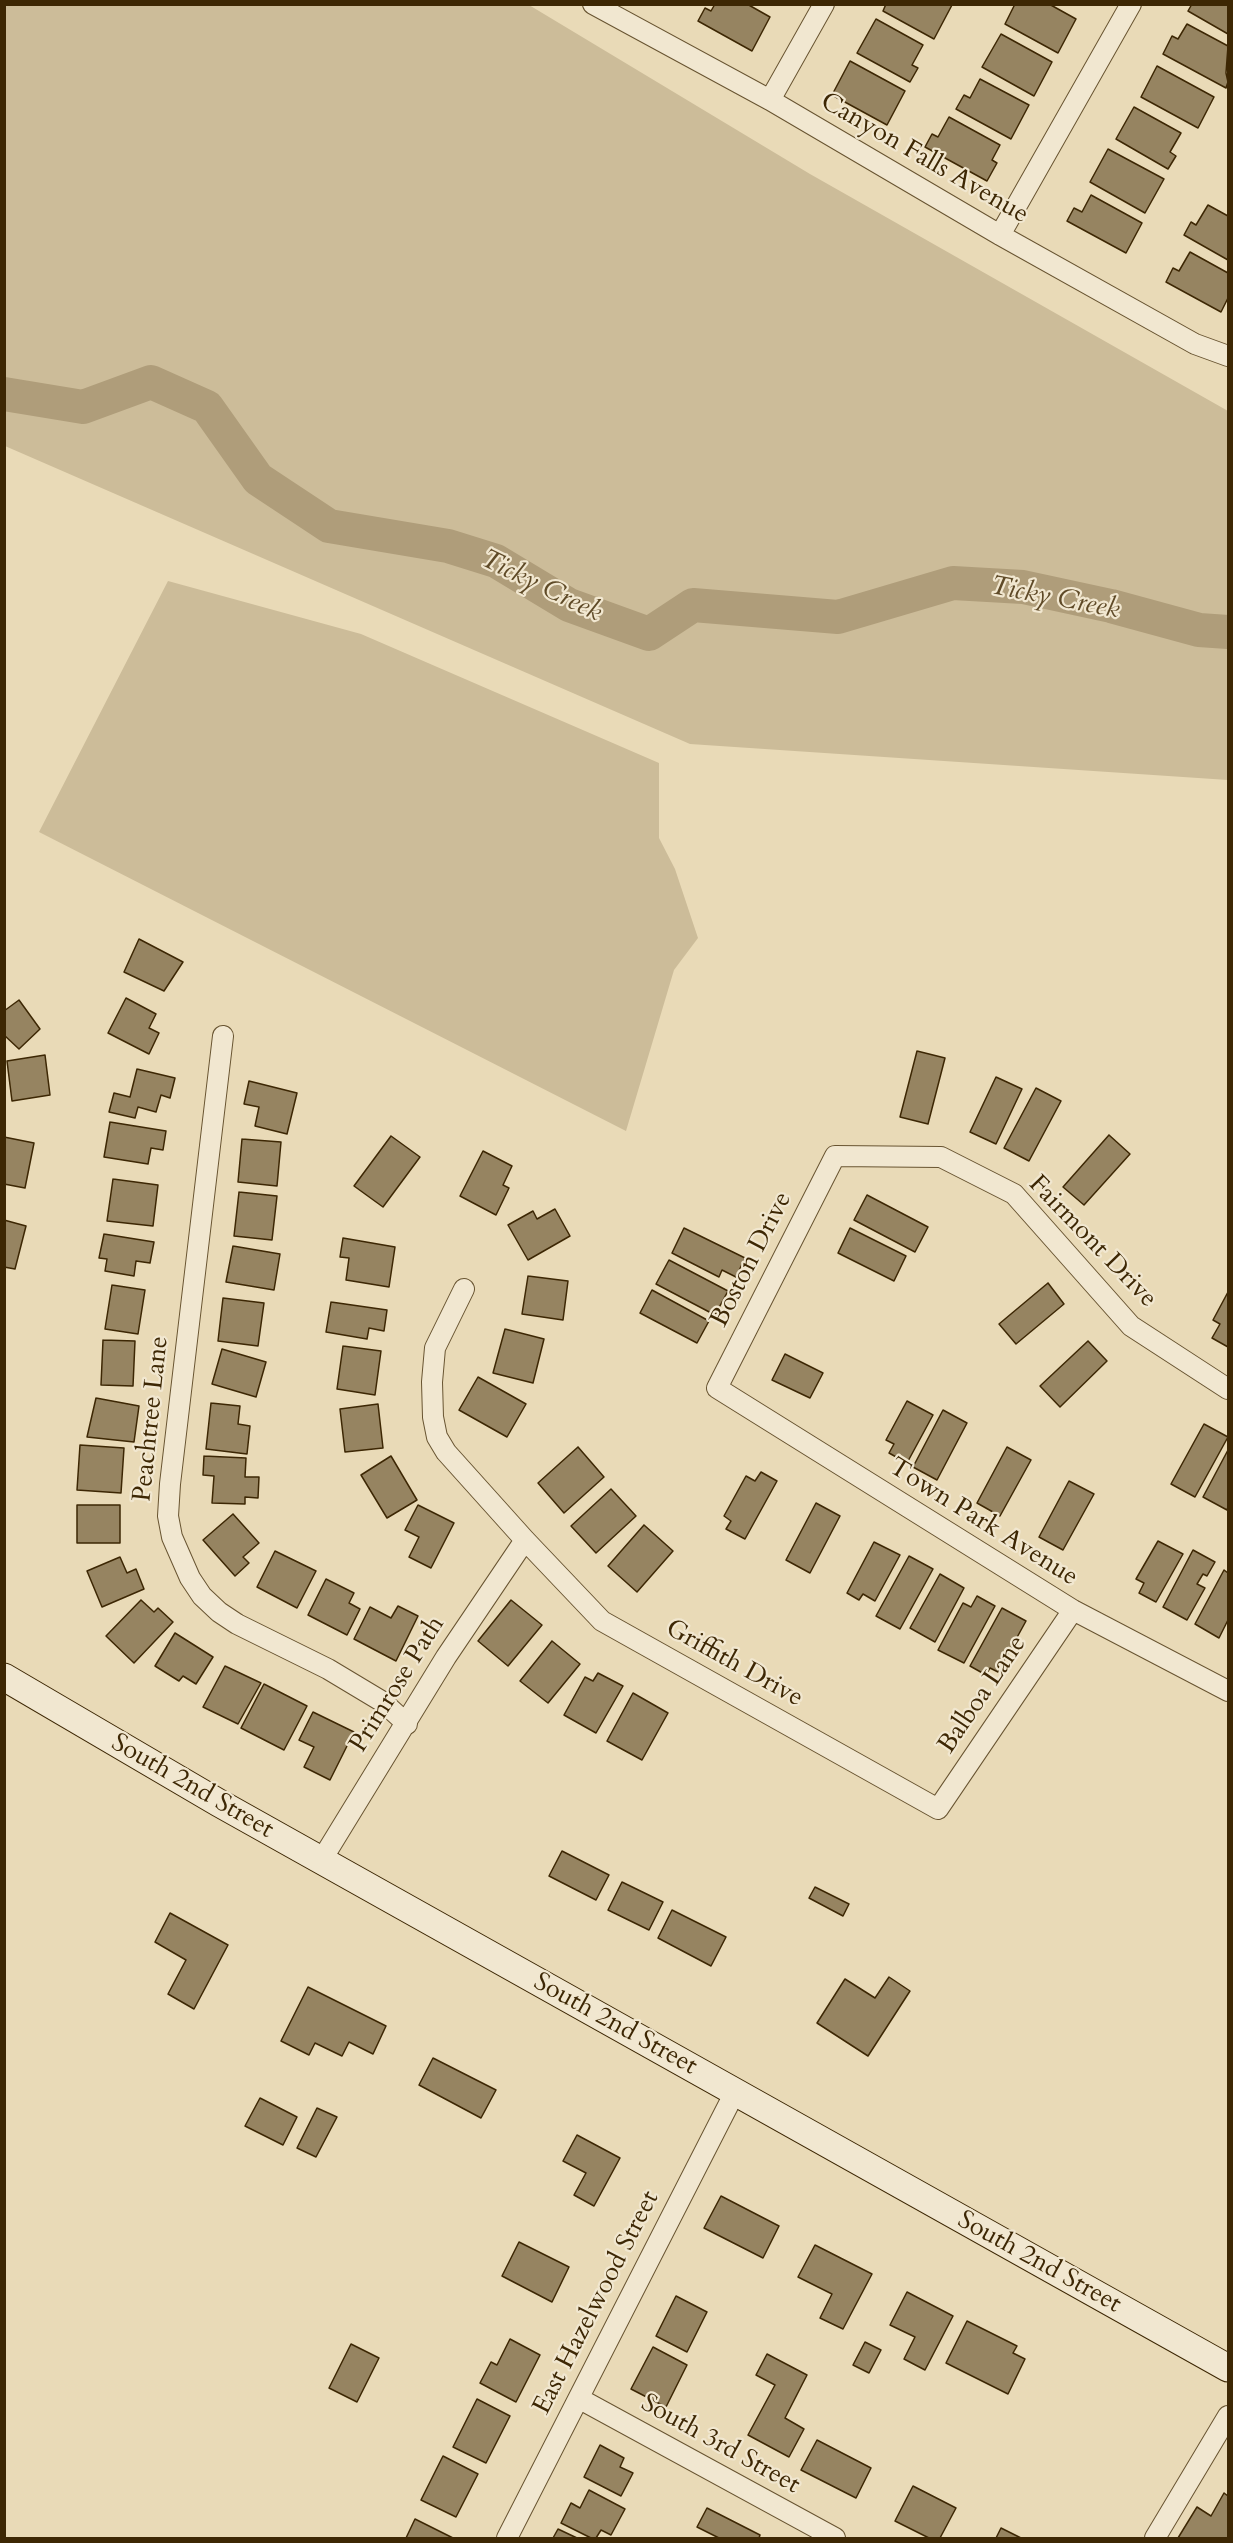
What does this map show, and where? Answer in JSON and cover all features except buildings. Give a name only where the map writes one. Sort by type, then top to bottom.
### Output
[{"type":"main road","name":"South 2nd Street","points":[[4,1677],[321,1861],[1228,2368]]},
{"type":"street","name":"Canyon Falls Avenue","points":[[593,4],[770,100],[1000,235],[1195,344],[1228,356]]},
{"type":"street","points":[[770,100],[824,4]]},
{"type":"street","points":[[1000,235],[1131,4]]},
{"type":"street","name":"Peachtree Lane","points":[[223,1036],[170,1484],[168,1515],[172,1537],[190,1578],[202,1596],[219,1612],[237,1624],[328,1670],[383,1702],[407,1724]]},
{"type":"street","name":"Boston Drive","points":[[717,1388],[835,1155]]},
{"type":"street","name":"Fairmont Drive","points":[[835,1155],[941,1157],[1014,1194],[1131,1326],[1228,1389]]},
{"type":"street","name":"Griffith Drive","points":[[464,1288],[435,1348],[432,1382],[436,1437],[446,1452],[525,1540],[602,1621],[938,1809]]},
{"type":"street","name":"Town Park Avenue","points":[[717,1388],[1073,1611],[1228,1691]]},
{"type":"street","name":"Primrose Path","points":[[321,1861],[458,1638],[525,1540]]},
{"type":"street","name":"Balboa Lane","points":[[938,1809],[1073,1611]]},
{"type":"street","name":"East Hazelwood Street","points":[[507,2538],[735,2092]]},
{"type":"street","name":"South 3rd Street","points":[[579,2399],[823,2535]]},
{"type":"street","points":[[1155,2538],[1228,2416]]},
{"type":"shaded area","points":[[5,4],[529,5],[810,174],[1228,411],[1228,780],[690,744],[5,446]]},
{"type":"shaded area","points":[[168,581],[361,634],[659,763],[659,838],[675,869],[698,938],[674,970],[626,1131],[39,832]]},
{"type":"waterway","name":"Ticky Creek","points":[[4,394],[83,407],[151,382],[207,407],[258,479],[329,526],[448,546],[496,561],[569,605],[649,634],[693,605],[838,617],[953,583],[1023,587],[1111,606],[1199,630],[1228,632]]}]
